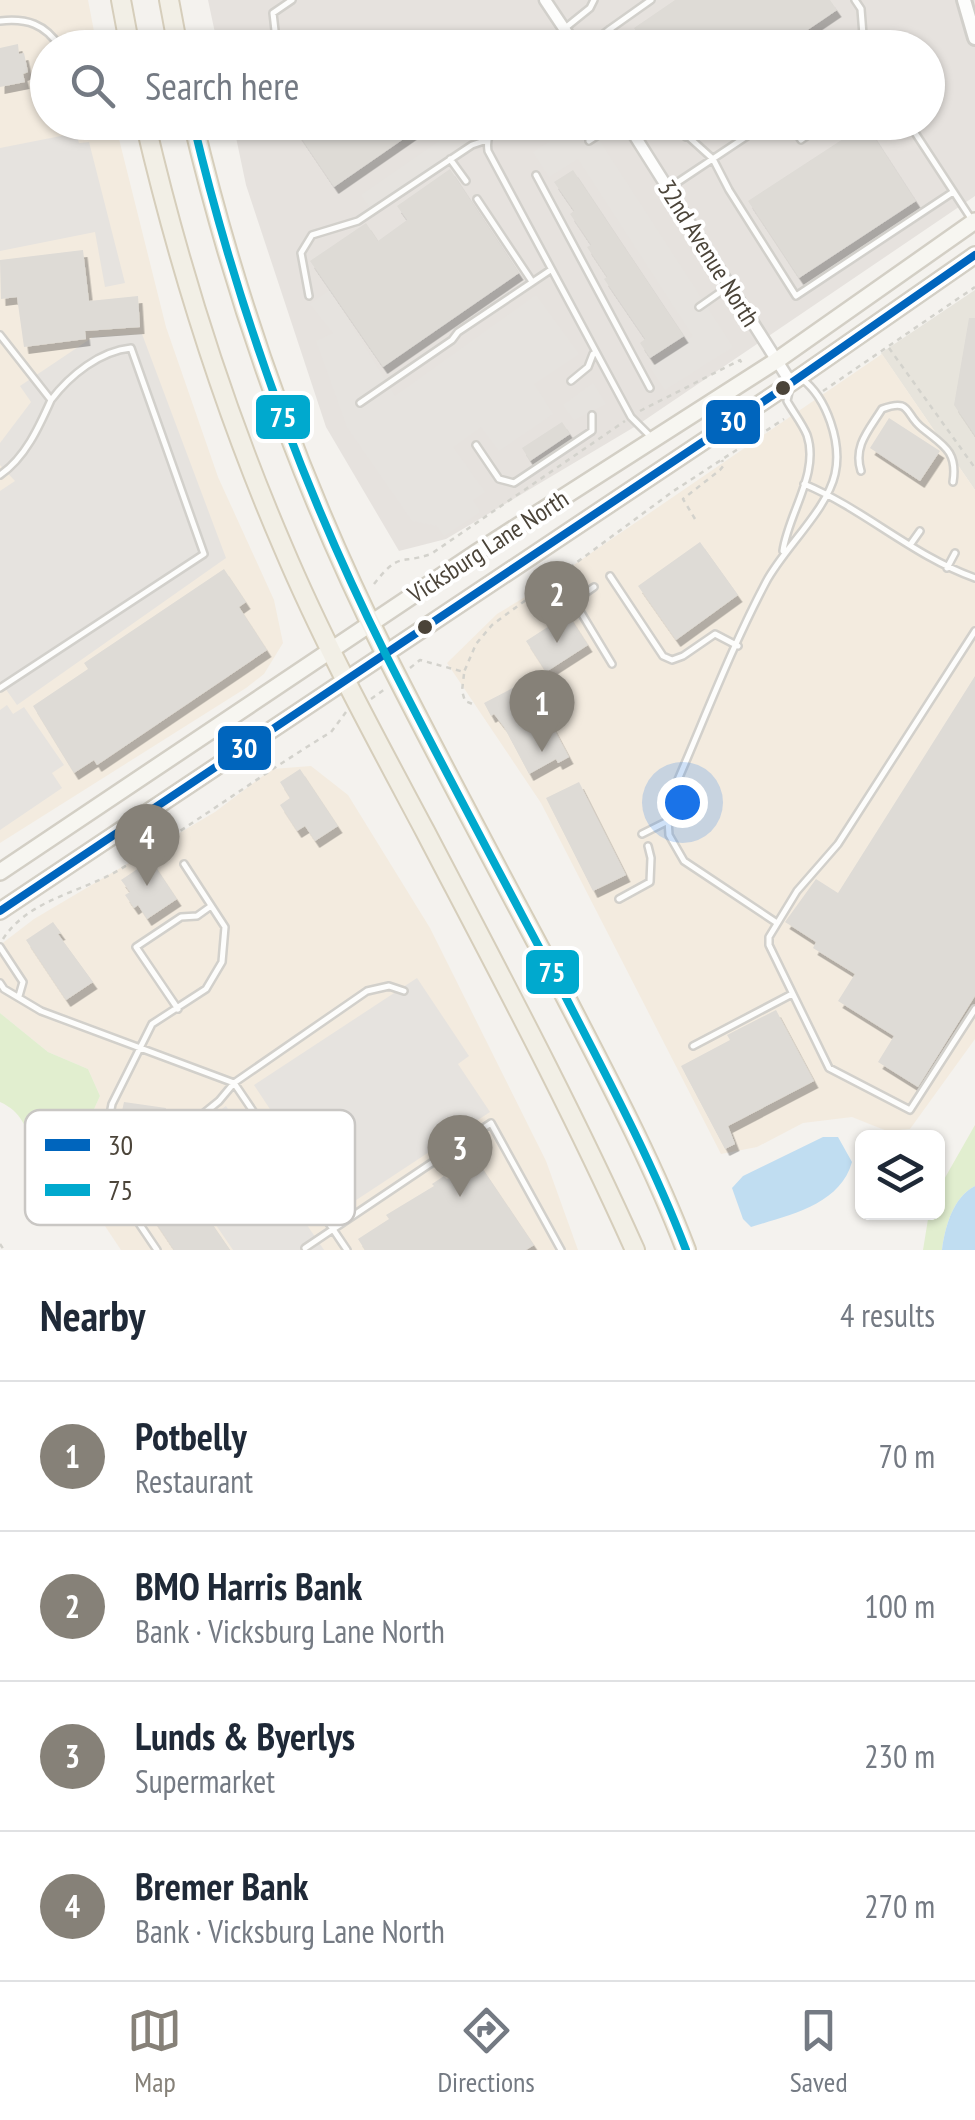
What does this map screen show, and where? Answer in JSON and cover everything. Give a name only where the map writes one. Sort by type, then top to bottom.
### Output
[{"type":"main road","points":[[121,0],[127,30]]},
{"type":"main road","points":[[171,5],[175,30]]},
{"type":"main road","points":[[150,140],[196,311],[235,428],[282,546],[330,650],[544,1060],[635,1250]]},
{"type":"main road","points":[[198,140],[240,298],[316,502],[385,653],[640,1145],[686,1250]]},
{"type":"main road","name":"Vicksburg Lane North","points":[[0,872],[371,623],[776,361],[974,222]]},
{"type":"main road","name":"Vicksburg Lane North","points":[[0,912],[766,400],[975,254]]},
{"type":"street","points":[[545,0],[564,29]]},
{"type":"street","points":[[964,0],[975,38]]},
{"type":"street","name":"32nd Avenue North","points":[[638,140],[791,383]]},
{"type":"lane","points":[[275,30],[273,14],[292,0]]},
{"type":"lane","points":[[564,29],[594,0]]},
{"type":"lane","points":[[610,29],[651,0]]},
{"type":"lane","points":[[855,0],[861,9],[863,30]]},
{"type":"lane","points":[[0,21],[32,21],[48,30]]},
{"type":"lane","points":[[309,296],[301,254],[312,235],[358,221],[450,159],[486,140],[488,152],[594,351],[631,417],[653,439]]},
{"type":"lane","points":[[690,140],[713,158],[796,296],[954,192]]},
{"type":"lane","points":[[669,188],[740,140]]},
{"type":"lane","points":[[920,140],[974,222]]},
{"type":"lane","points":[[450,159],[466,182]]},
{"type":"lane","points":[[536,175],[650,388]]},
{"type":"lane","points":[[477,198],[531,280]]},
{"type":"lane","points":[[360,403],[550,270]]},
{"type":"lane","points":[[698,307],[730,285]]},
{"type":"lane","points":[[0,335],[51,400]]},
{"type":"lane","points":[[0,475],[36,433],[62,386],[111,350],[131,348],[204,554],[0,688]]},
{"type":"lane","points":[[571,380],[588,367],[594,351]]},
{"type":"lane","points":[[777,923],[684,861],[669,836],[667,805],[783,551],[810,520],[834,478],[838,446],[829,418],[805,378],[791,383],[787,401],[809,440],[804,484],[783,551]]},
{"type":"lane","points":[[861,472],[857,455],[860,443],[882,409],[898,405],[907,408],[920,427],[946,446],[955,470],[954,482]]},
{"type":"lane","points":[[476,444],[499,479],[514,484],[592,430],[592,415]]},
{"type":"lane","points":[[804,484],[826,493],[947,568],[975,578]]},
{"type":"lane","points":[[910,545],[920,531]]},
{"type":"lane","points":[[947,568],[955,553]]},
{"type":"lane","points":[[610,576],[663,656],[672,660],[683,656],[714,634],[738,646]]},
{"type":"lane","points":[[594,588],[577,599],[577,606],[612,664]]},
{"type":"lane","points":[[975,631],[838,844],[797,891],[777,923],[769,945],[829,1068],[910,1110],[975,1010]]},
{"type":"lane","points":[[642,834],[668,822]]},
{"type":"lane","points":[[619,899],[650,882],[648,846]]},
{"type":"lane","points":[[111,1110],[152,1024],[206,989],[222,962],[225,927],[184,864]]},
{"type":"lane","points":[[178,1008],[136,947],[181,917],[196,916],[211,906]]},
{"type":"lane","points":[[0,945],[23,982],[19,996]]},
{"type":"lane","points":[[0,983],[41,1010],[234,1083],[252,1110]]},
{"type":"lane","points":[[208,1110],[234,1083],[367,991],[389,986],[404,991]]},
{"type":"lane","points":[[693,1046],[793,994]]},
{"type":"lane","points":[[355,1214],[491,1122],[562,1250]]},
{"type":"lane","points":[[141,1225],[157,1250]]},
{"type":"lane","points":[[330,1225],[347,1250]]},
{"type":"lane","points":[[305,1248],[339,1225]]},
{"type":"path","points":[[816,396],[975,288]]},
{"type":"path","points":[[888,347],[975,468]]},
{"type":"path","points":[[374,584],[394,563],[431,554],[631,417],[740,360],[751,377]]},
{"type":"path","points":[[766,400],[780,421]]},
{"type":"path","points":[[475,705],[462,696],[464,672],[476,644],[492,624],[793,412]]},
{"type":"path","points":[[695,519],[682,499],[720,470],[724,465],[722,459]]},
{"type":"path","points":[[0,945],[13,924],[45,902],[75,892],[142,855],[331,732],[342,715],[375,698],[420,660],[464,672]]},
{"type":"path","points":[[0,1244],[4,1250]]},
{"type":"shaded area","points":[[0,0],[88,0],[94,30],[30,30],[30,140],[119,140],[166,327],[218,477],[274,600],[283,643],[264,674],[246,688],[0,843]]},
{"type":"shaded area","points":[[208,0],[975,0],[975,196],[636,426],[446,539],[399,551],[326,427],[246,185],[237,140],[945,140],[945,30],[214,30]]},
{"type":"shaded area","points":[[41,140],[89,142],[125,283],[105,287],[95,232],[0,251],[0,148]]},
{"type":"shaded area","points":[[440,140],[475,140],[372,210],[361,195]]},
{"type":"shaded area","points":[[552,140],[599,140],[733,347],[665,390],[649,366],[693,336],[578,159],[549,177],[533,152]]},
{"type":"shaded area","points":[[330,290],[395,396],[536,295],[579,354],[534,384],[553,414],[499,451],[481,427],[453,447],[485,492],[473,500],[480,512],[444,536],[437,526],[412,521],[347,427],[316,341],[333,333],[310,304]]},
{"type":"shaded area","points":[[975,290],[975,490],[881,353]]},
{"type":"shaded area","points":[[142,334],[226,558],[17,705],[0,681],[0,491],[15,481],[0,465],[0,443],[31,402],[20,386],[93,337]]},
{"type":"shaded area","points":[[882,354],[975,490],[975,1039],[910,1129],[884,1130],[852,1117],[803,1123],[757,1147],[721,1154],[541,803],[447,663],[497,614]]},
{"type":"shaded area","points":[[593,383],[606,404],[574,420],[563,405]]},
{"type":"shaded area","points":[[7,705],[13,714],[24,707],[64,765],[52,773],[62,788],[0,830],[0,710]]},
{"type":"shaded area","points":[[311,766],[348,795],[430,928],[546,1161],[578,1250],[121,1250],[104,1225],[355,1225],[355,1110],[94,1110],[100,1096],[88,1069],[48,1052],[0,1013],[0,945],[34,919],[215,812],[272,769]]},
{"type":"shaded area","points":[[417,978],[469,1056],[458,1064],[490,1112],[355,1201],[355,1110],[271,1110],[254,1085]]},
{"type":"shaded area","points":[[216,1225],[307,1225],[324,1250],[233,1250]]},
{"type":"green space","points":[[0,1013],[48,1052],[88,1069],[100,1096],[94,1110],[25,1110],[25,1128],[13,1110],[0,1102]]},
{"type":"green space","points":[[975,1125],[975,1186],[956,1205],[942,1250],[923,1250],[928,1220],[945,1220],[945,1178]]},
{"type":"water","points":[[823,1137],[838,1137],[852,1162],[846,1177],[811,1206],[751,1227],[743,1219],[732,1188],[743,1176]]},
{"type":"water","points":[[975,1186],[975,1250],[942,1250],[956,1205]]},
{"type":"building","points":[[675,0],[830,0],[837,10],[808,30],[634,28]]},
{"type":"building","points":[[18,44],[28,72],[23,74],[25,82],[0,87],[0,48]]},
{"type":"building","points":[[302,140],[402,140],[334,187]]},
{"type":"building","points":[[841,140],[876,140],[916,201],[799,278],[748,201]]},
{"type":"building","points":[[450,169],[519,273],[383,367],[310,261],[366,223],[378,241],[407,220],[397,206]]},
{"type":"building","points":[[573,170],[684,336],[650,358],[640,343],[645,339],[604,279],[607,277],[587,247],[591,245],[570,214],[574,211],[554,182]]},
{"type":"building","points":[[83,250],[89,301],[138,296],[140,327],[85,331],[86,339],[24,347],[17,297],[1,299],[0,260]]},
{"type":"building","points":[[969,318],[975,318],[975,436],[954,405]]},
{"type":"building","points":[[889,418],[940,451],[920,481],[870,448]]},
{"type":"building","points":[[562,422],[570,434],[530,461],[522,448]]},
{"type":"building","points":[[700,542],[738,595],[676,640],[638,586]]},
{"type":"building","points":[[224,569],[246,602],[239,607],[267,650],[97,765],[94,760],[74,773],[33,706],[88,669],[84,663]]},
{"type":"building","points":[[568,614],[588,645],[546,672],[526,641]]},
{"type":"building","points":[[975,676],[975,996],[918,1087],[878,1062],[894,1036],[838,1001],[855,974],[813,948],[816,942],[785,922],[816,879],[838,893]]},
{"type":"building","points":[[528,680],[569,757],[558,763],[556,759],[529,774],[504,727],[484,703]]},
{"type":"building","points":[[300,769],[338,826],[315,841],[305,826],[297,831],[280,805],[290,798],[280,782]]},
{"type":"building","points":[[579,782],[626,875],[593,891],[546,798]]},
{"type":"building","points":[[151,860],[177,899],[147,919],[125,895],[130,892],[121,880]]},
{"type":"building","points":[[53,922],[93,982],[66,1000],[26,940]]},
{"type":"building","points":[[776,1010],[814,1081],[728,1126],[735,1144],[725,1149],[681,1066],[730,1040],[727,1035]]},
{"type":"building","points":[[124,1102],[166,1108],[166,1110],[122,1110]]},
{"type":"building","points":[[476,1159],[534,1245],[526,1250],[365,1250],[358,1239],[389,1219],[386,1215]]},
{"type":"building","points":[[157,1225],[213,1225],[230,1250],[174,1250]]},
{"type":"transit line","name":"75","points":[[197,140],[251,327],[326,526],[408,697],[628,1118],[686,1250]]},
{"type":"transit line","name":"30","points":[[0,911],[791,383],[975,255]]},
{"type":"place","name":"BMO Harris Bank","points":[[557,643]]},
{"type":"place","name":"Potbelly","points":[[542,752]]},
{"type":"place","name":"Bremer Bank","points":[[147,886]]},
{"type":"place","name":"Lunds & Byerlys","points":[[460,1197]]}]
